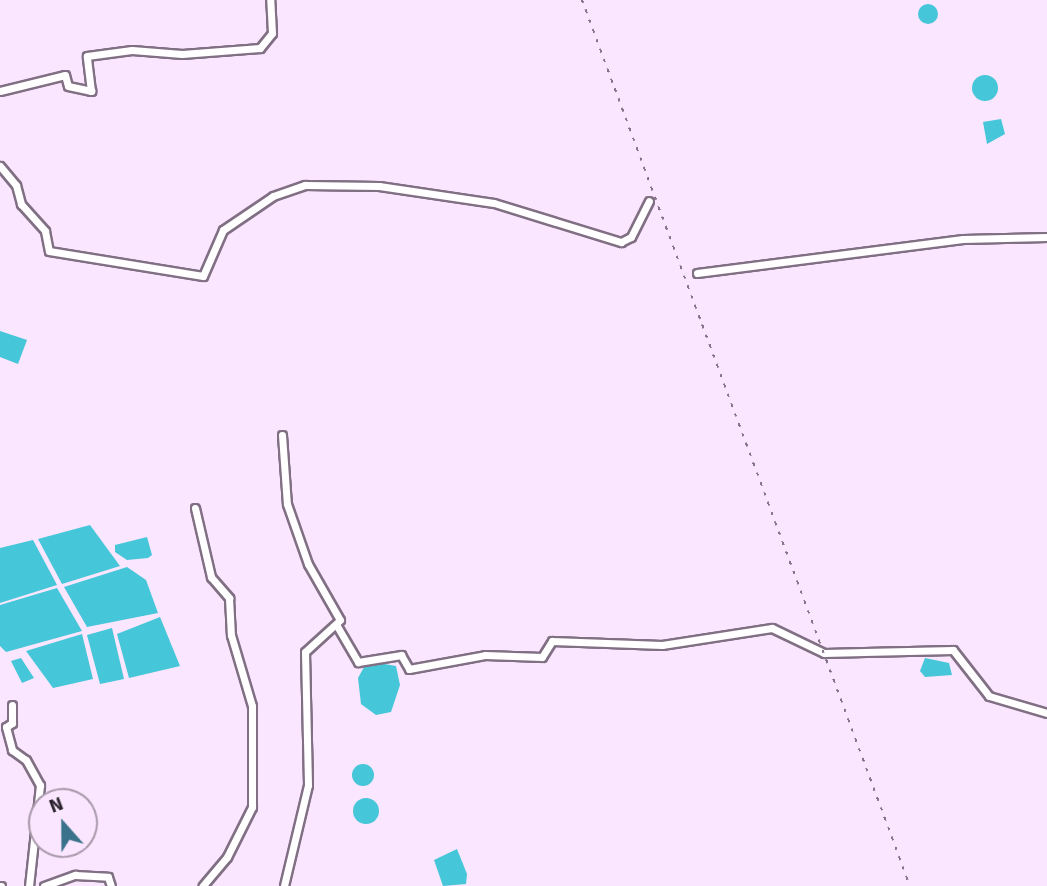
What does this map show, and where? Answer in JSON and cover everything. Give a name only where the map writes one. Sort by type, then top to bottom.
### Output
[{"type":"street","points":[[0,91],[65,75],[68,86],[91,91],[87,56],[132,50],[182,54],[260,48],[272,33],[270,0]]},
{"type":"street","points":[[0,166],[16,185],[21,204],[45,231],[49,251],[203,276],[223,230],[274,196],[305,185],[379,186],[494,203],[621,242],[631,237],[649,201]]},
{"type":"street","points":[[697,273],[963,239],[1047,237]]},
{"type":"street","points":[[282,435],[287,504],[308,564],[336,609],[337,626],[358,662],[401,655],[409,669],[485,655],[542,657],[552,641],[662,645],[772,628],[824,653],[953,650],[989,696],[1047,713]]},
{"type":"street","points":[[195,508],[211,577],[230,602],[231,635],[252,706],[253,807],[227,857],[203,886]]},
{"type":"street","points":[[285,886],[308,785],[305,652],[337,626]]},
{"type":"street","points":[[12,705],[12,723],[6,727],[12,750],[26,760],[40,785],[29,886]]},
{"type":"street","points":[[44,886],[75,875],[108,877],[111,886]]},
{"type":"water","points":[[928,4],[935,7],[938,14],[935,21],[928,24],[921,21],[918,14],[921,7]]},
{"type":"water","points":[[985,75],[994,79],[998,88],[994,97],[985,101],[976,97],[972,88],[976,79]]},
{"type":"water","points":[[1001,119],[1005,134],[987,144],[983,122]]},
{"type":"water","points":[[0,331],[27,340],[18,364],[0,357]]},
{"type":"water","points":[[90,525],[120,566],[62,584],[38,539]]},
{"type":"water","points":[[147,537],[152,555],[148,558],[127,560],[115,552],[115,545]]},
{"type":"water","points":[[33,540],[57,585],[0,603],[0,548]]},
{"type":"water","points":[[127,567],[146,580],[158,613],[87,627],[64,587]]},
{"type":"water","points":[[57,588],[82,631],[6,652],[0,646],[0,605]]},
{"type":"water","points":[[160,617],[180,666],[129,678],[117,634]]},
{"type":"water","points":[[112,628],[124,679],[100,684],[87,635]]},
{"type":"water","points":[[82,634],[93,679],[53,688],[26,651]]},
{"type":"water","points":[[21,658],[34,678],[22,683],[11,661]]},
{"type":"water","points":[[925,658],[949,663],[952,675],[925,677],[920,671]]},
{"type":"water","points":[[379,663],[396,666],[400,685],[391,712],[376,715],[361,704],[358,678],[364,667]]},
{"type":"water","points":[[363,764],[373,771],[374,775],[367,785],[363,786],[353,779],[352,775],[359,765]]},
{"type":"water","points":[[366,798],[376,801],[379,811],[376,821],[366,824],[356,821],[353,811],[356,801]]},
{"type":"water","points":[[457,849],[467,874],[466,884],[443,886],[434,860]]},
{"type":"railway","points":[[582,0],[910,886]]}]
